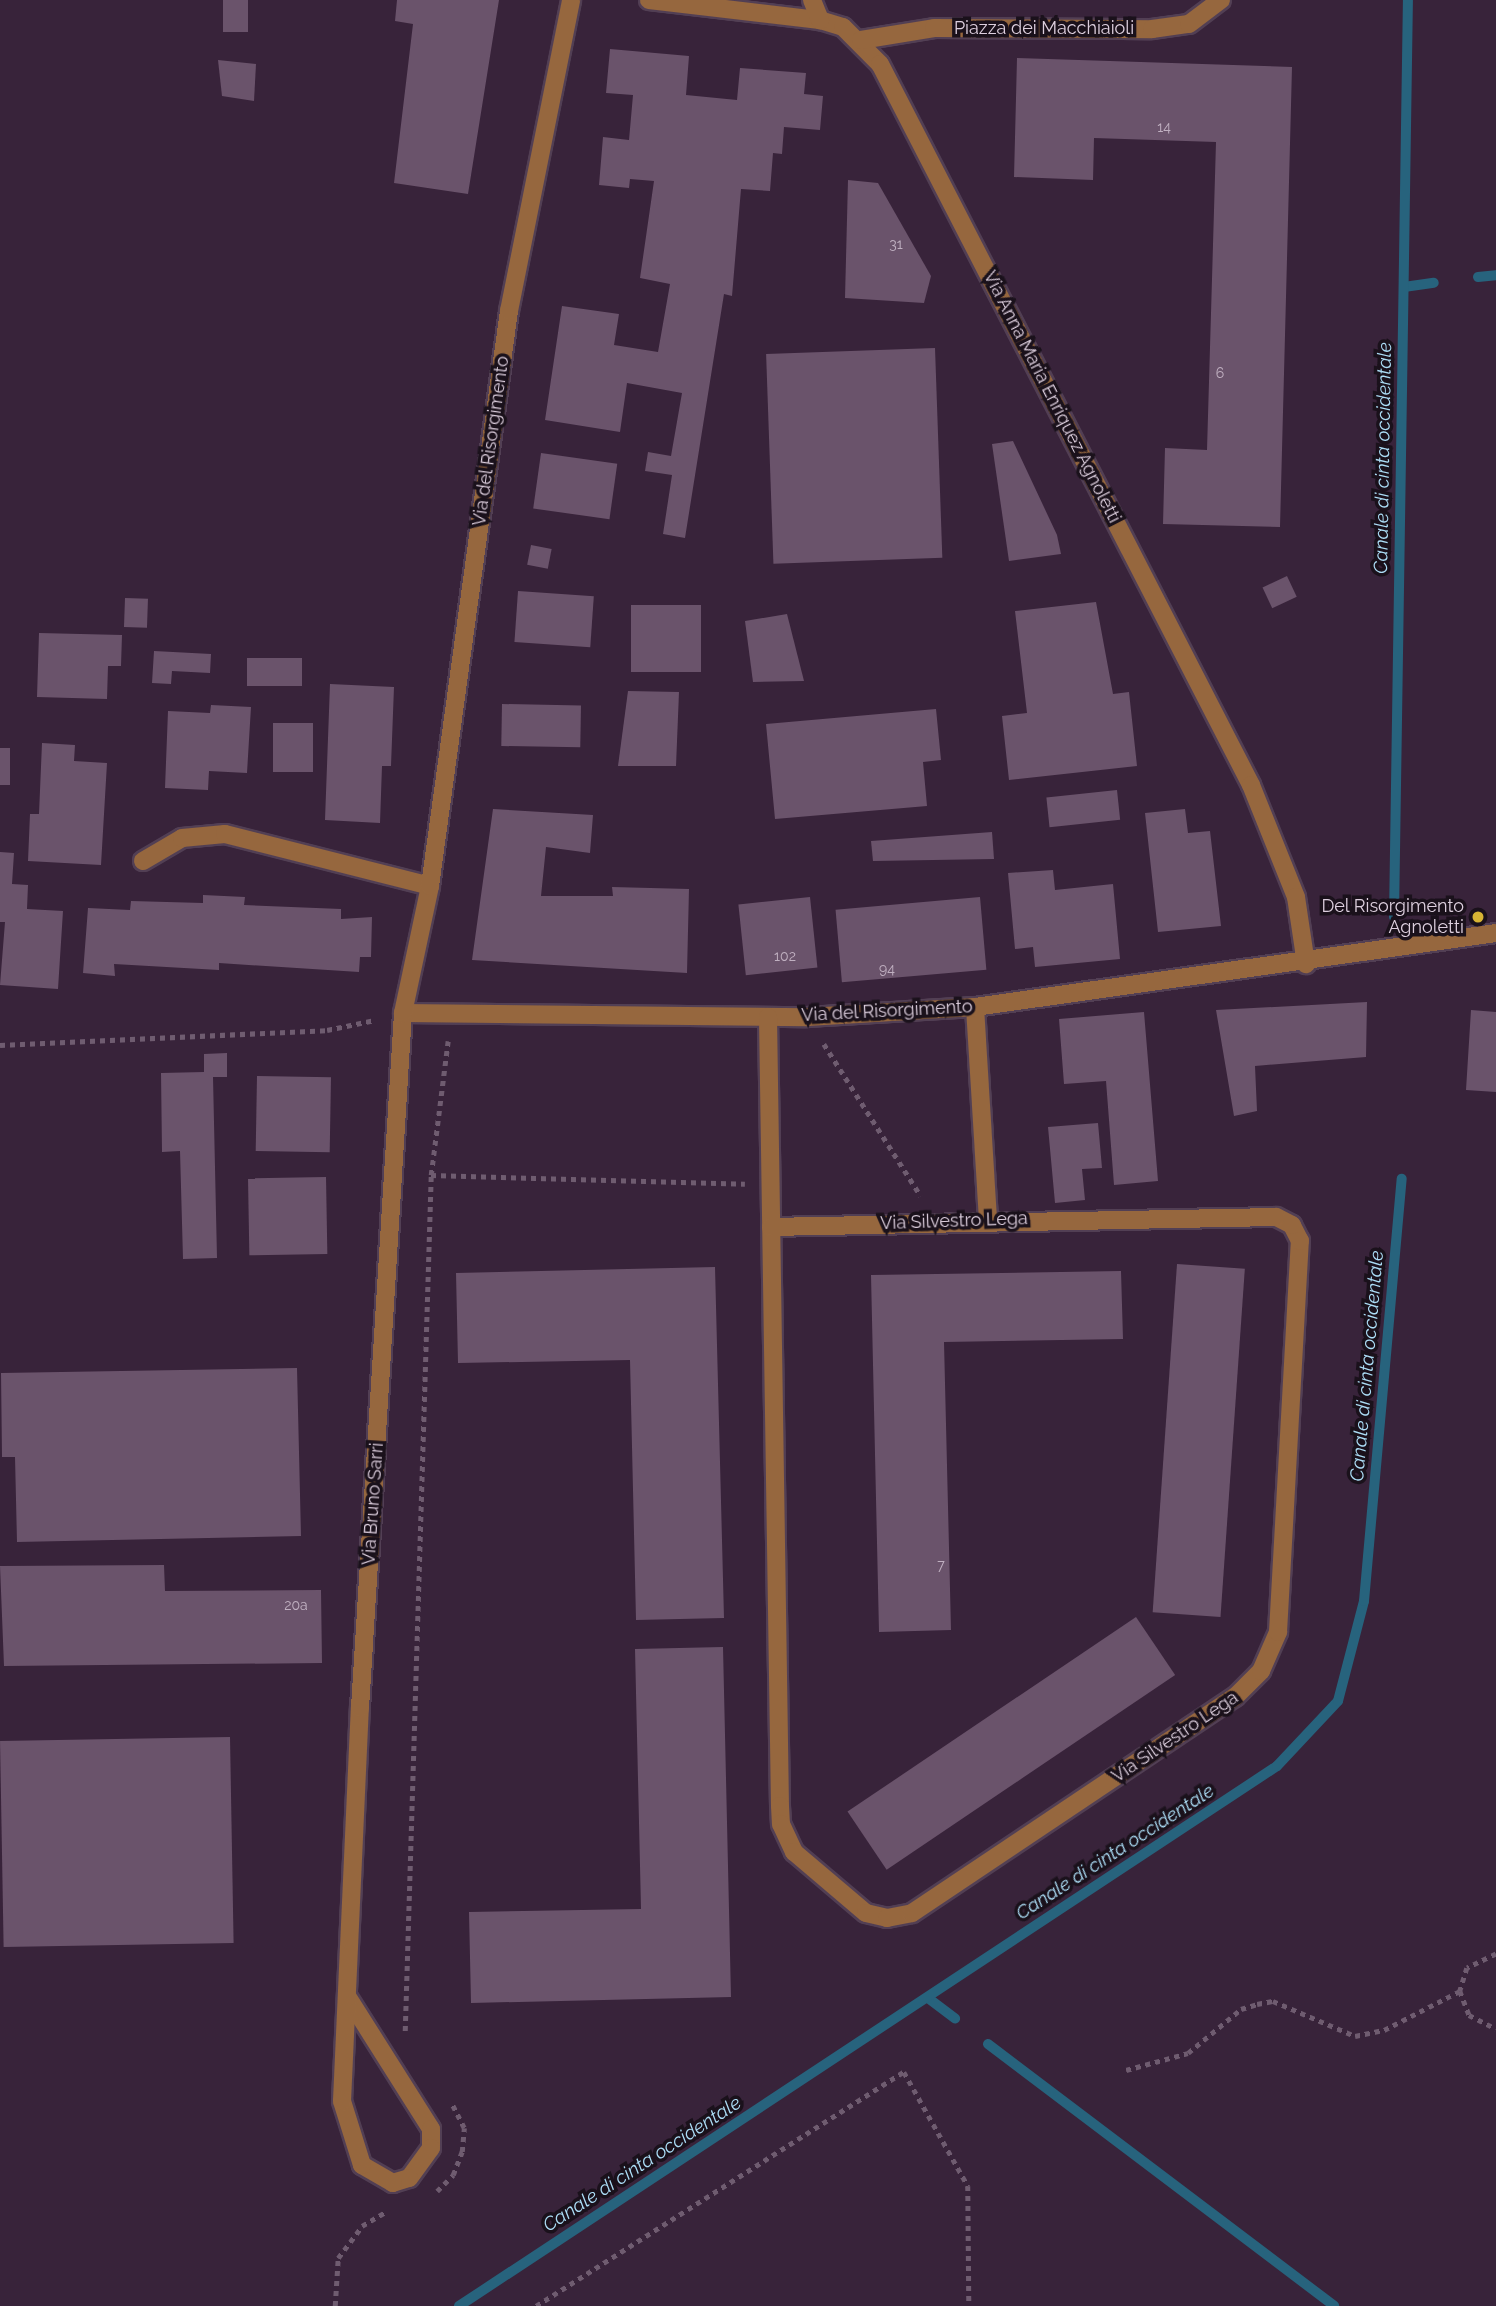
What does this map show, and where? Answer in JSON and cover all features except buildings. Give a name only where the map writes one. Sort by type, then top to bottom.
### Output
[{"type":"street","name":"Via del Risorgimento","points":[[571,0],[509,311],[430,886],[403,1013],[807,1017],[975,1007],[1306,964],[1344,953],[1496,933]]},
{"type":"street","points":[[649,0],[820,20],[861,40]]},
{"type":"street","points":[[812,0],[820,20]]},
{"type":"street","name":"Piazza dei Macchiaioli","points":[[861,40],[934,28],[1152,29],[1189,24],[1221,0]]},
{"type":"street","name":"Via Anna Maria Enriquez Agnoletti","points":[[861,40],[904,108],[1251,785],[1296,897],[1306,964]]},
{"type":"street","points":[[143,861],[182,838],[225,834],[430,886]]},
{"type":"street","points":[[975,1007],[988,1219]]},
{"type":"street","name":"Via Bruno Sarri","points":[[347,1996],[431,2129],[431,2148],[410,2178],[393,2183],[378,2177],[362,2165],[352,2144],[342,2101],[347,1996],[403,1013]]},
{"type":"street","name":"Via Silvestro Lega","points":[[768,1017],[770,1185],[781,1824],[794,1852],[866,1913],[887,1918],[912,1913],[1236,1698],[1273,1650],[1301,1280],[1298,1232],[1276,1217],[936,1220],[771,1227]]},
{"type":"path","points":[[0,1045],[327,1030],[403,1013]]},
{"type":"path","points":[[407,2035],[401,2020],[432,1175],[451,1014]]},
{"type":"path","points":[[807,1017],[936,1220]]},
{"type":"path","points":[[432,1175],[770,1185]]},
{"type":"path","points":[[1126,2070],[1188,2053],[1241,2008],[1273,2001],[1355,2036],[1384,2030],[1460,1992],[1475,1959],[1496,1954]]},
{"type":"path","points":[[1460,1992],[1469,2015],[1496,2029]]},
{"type":"path","points":[[536,2306],[904,2072],[968,2186],[969,2306]]},
{"type":"path","points":[[430,2196],[453,2175],[462,2152],[464,2128],[447,2097]]},
{"type":"path","points":[[335,2306],[338,2258],[351,2237],[374,2215],[395,2209]]},
{"type":"waterway","name":"Canale di cinta occidentale","points":[[1394,917],[1408,0]]},
{"type":"waterway","points":[[1478,277],[1496,275]]},
{"type":"waterway","points":[[1404,287],[1434,283]]},
{"type":"waterway","name":"Canale di cinta occidentale","points":[[459,2306],[1277,1766],[1338,1701],[1364,1601],[1402,1179]]},
{"type":"waterway","points":[[928,1998],[955,2018]]},
{"type":"waterway","points":[[988,2044],[1334,2306]]},
{"type":"place","name":"Del Risorgimento Agnoletti","points":[[1478,917]]}]
